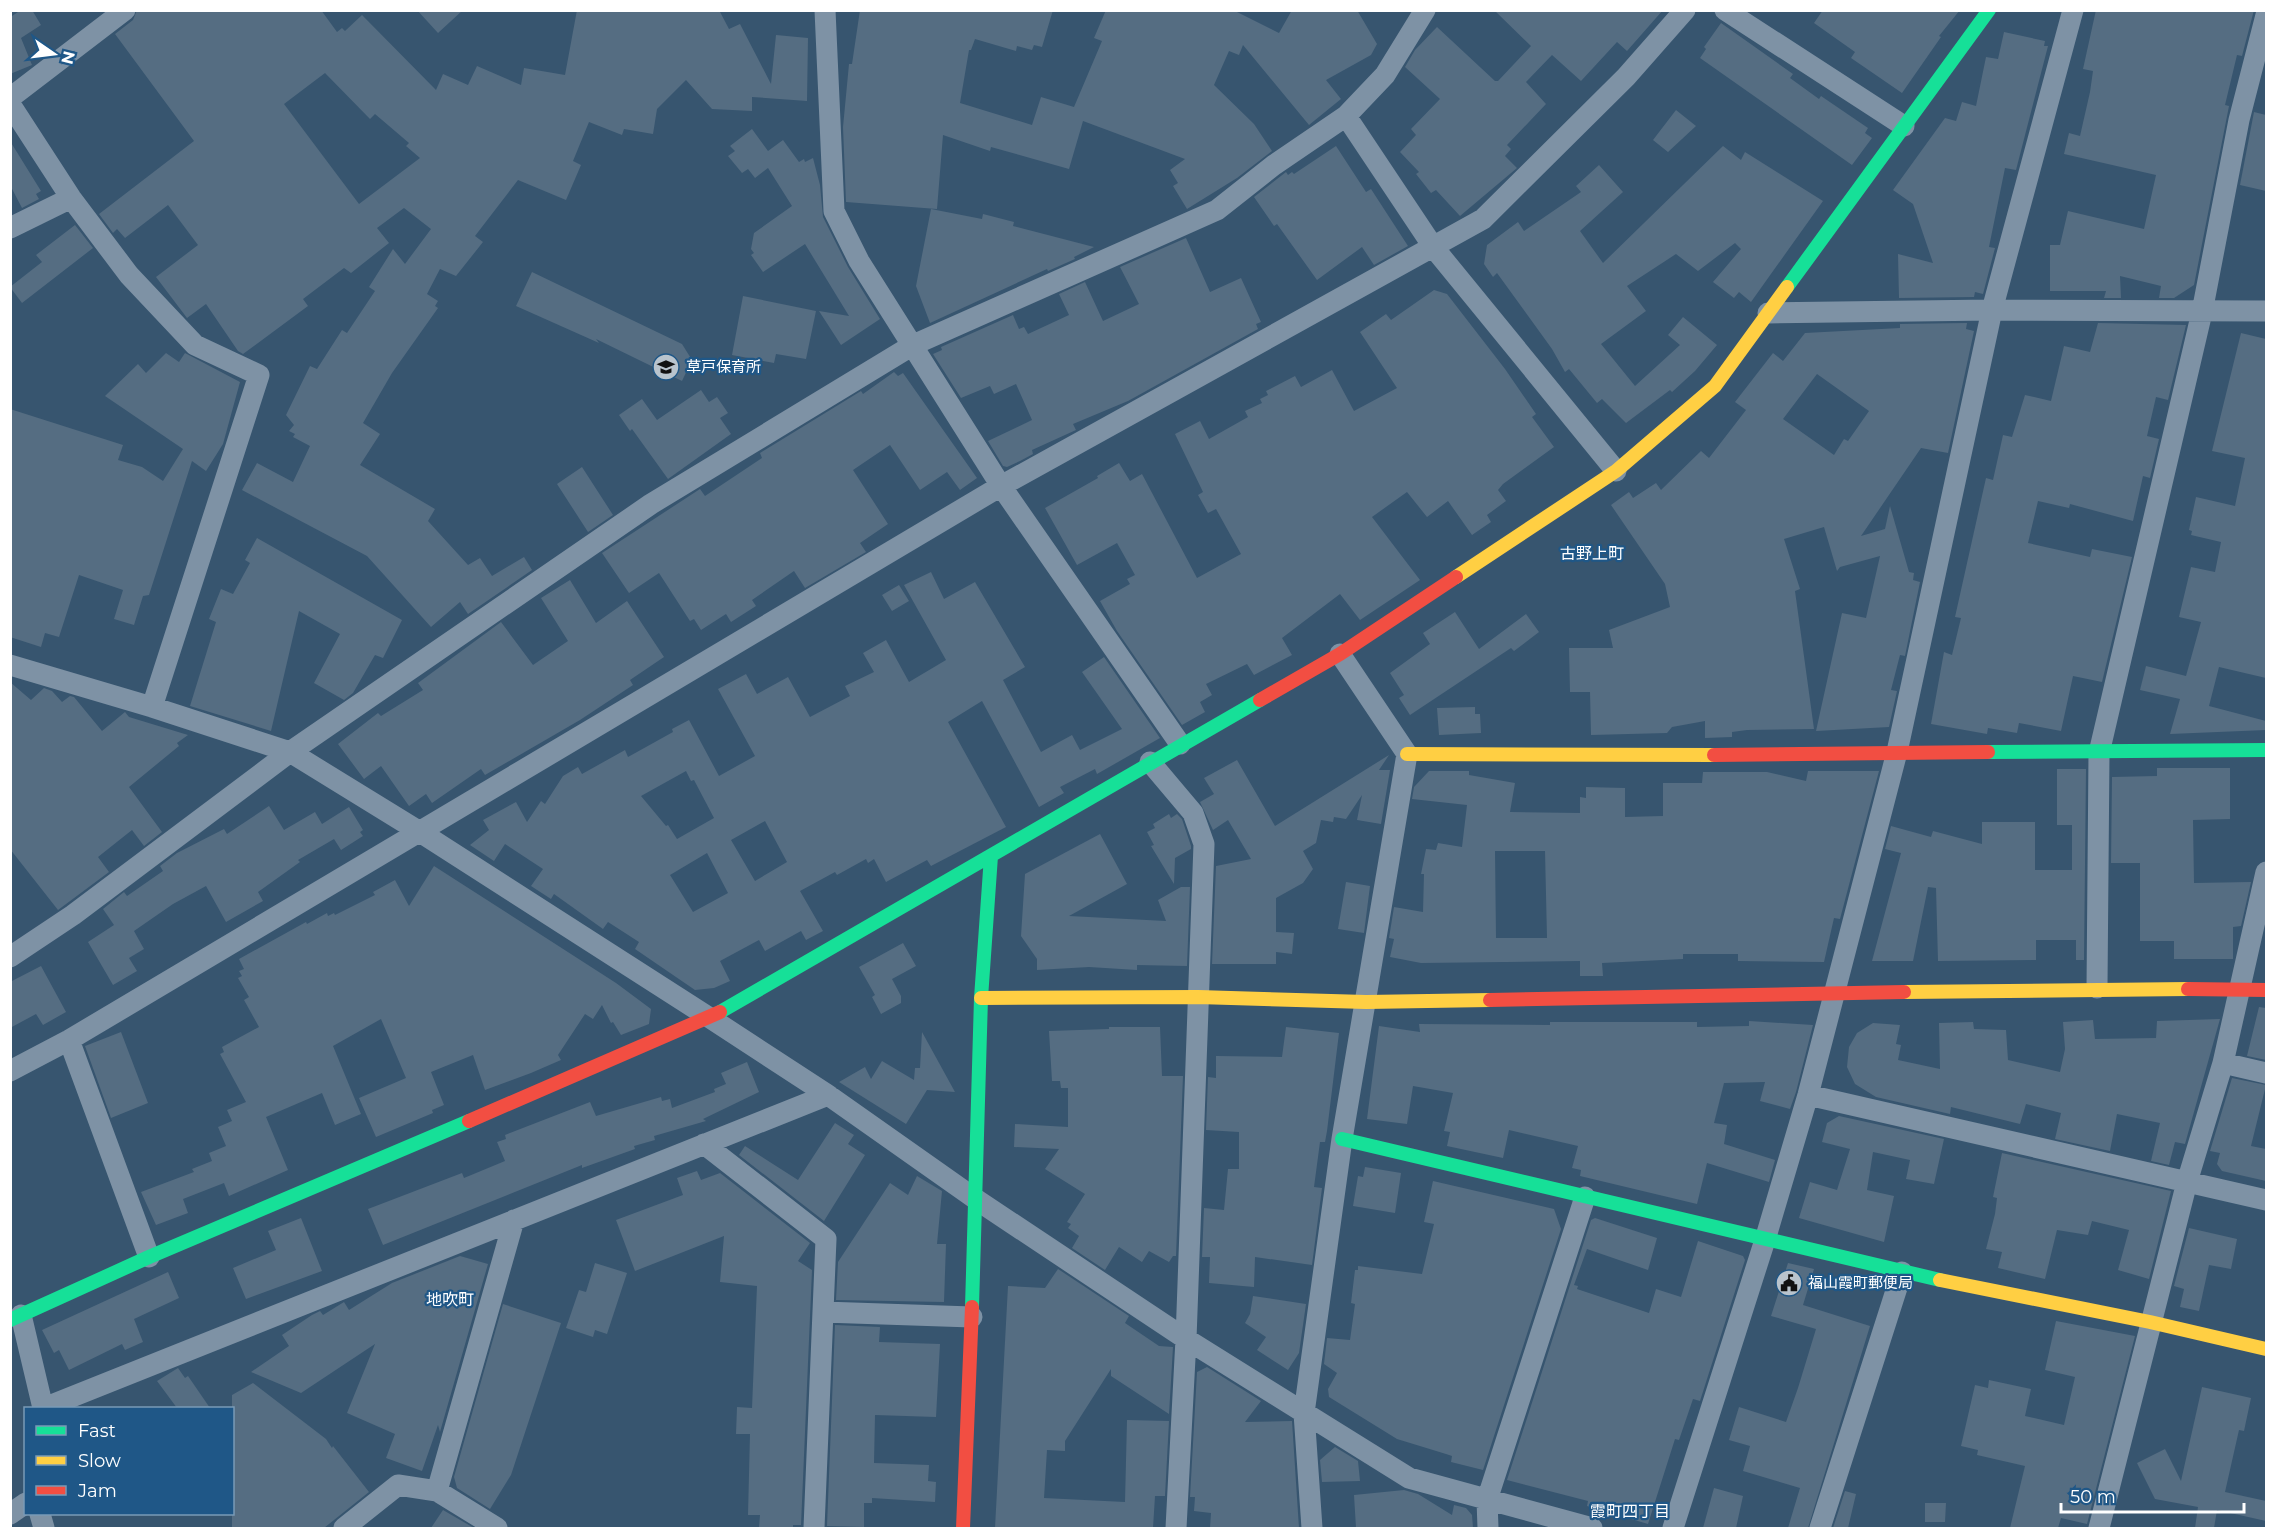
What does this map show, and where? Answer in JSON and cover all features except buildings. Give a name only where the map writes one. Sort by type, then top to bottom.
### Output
[{"type":"street","points":[[10,98],[125,10]]},
{"type":"street","points":[[825,10],[834,211],[859,261],[1002,486],[1180,744]]},
{"type":"street","points":[[10,957],[73,915],[290,752],[651,504],[913,345],[1216,210],[1274,165],[1346,116],[1385,75],[1425,10]]},
{"type":"street","points":[[10,1071],[69,1040],[1002,486],[1483,219],[1626,77],[1685,10]]},
{"type":"street","points":[[1725,10],[1904,126]]},
{"type":"street","points":[[43,1407],[16,1317],[148,1257],[710,1018],[1180,744],[1340,654],[1617,471],[1715,386],[1989,10]]},
{"type":"street","points":[[1673,1528],[1766,1240],[1808,1095],[1897,752],[1992,310],[2073,10]]},
{"type":"street","points":[[2097,988],[2099,753],[2202,312],[2239,120],[2266,15]]},
{"type":"street","points":[[10,104],[70,198],[129,275],[195,345],[259,375],[152,707]]},
{"type":"street","points":[[1346,116],[1434,248],[1617,471]]},
{"type":"street","points":[[10,228],[70,198]]},
{"type":"street","points":[[1768,314],[1992,310],[2266,311]]},
{"type":"street","points":[[1312,1528],[1304,1413],[1342,1139],[1407,754],[1340,654]]},
{"type":"street","points":[[10,665],[152,707],[290,752],[420,832],[710,1018],[828,1095],[977,1200],[1186,1339],[1409,1478],[1592,1528]]},
{"type":"street","points":[[1407,754],[1683,755],[2266,750]]},
{"type":"street","points":[[1150,762],[1193,813],[1204,844],[1186,1339],[1176,1528]]},
{"type":"street","points":[[963,1528],[977,1200],[981,998],[991,856]]},
{"type":"street","points":[[2099,1528],[2187,1182],[2223,1063],[2266,872]]},
{"type":"street","points":[[981,998],[1198,997],[1366,1002],[2097,988],[2266,990]]},
{"type":"street","points":[[69,1040],[148,1257]]},
{"type":"street","points":[[2223,1063],[2266,1073]]},
{"type":"street","points":[[46,1407],[828,1095]]},
{"type":"street","points":[[1808,1095],[2266,1200]]},
{"type":"street","points":[[1342,1139],[1902,1272],[2150,1322],[2266,1349]]},
{"type":"street","points":[[704,1144],[826,1239],[814,1528]]},
{"type":"street","points":[[1488,1528],[1487,1500],[1585,1197]]},
{"type":"street","points":[[437,1491],[514,1220]]},
{"type":"street","points":[[1820,1528],[1902,1272]]},
{"type":"street","points":[[823,1312],[972,1317]]},
{"type":"street","points":[[344,1528],[398,1485],[437,1491],[497,1528]]},
{"type":"street","points":[[10,1514],[24,1504]]},
{"type":"traffic: fast","points":[[1787,287],[1989,10]]},
{"type":"traffic: fast","points":[[720,1012],[1260,700]]},
{"type":"traffic: fast","points":[[1988,752],[2266,750]]},
{"type":"traffic: fast","points":[[972,1307],[981,998],[991,856]]},
{"type":"traffic: fast","points":[[10,1320],[149,1257],[469,1121]]},
{"type":"traffic: fast","points":[[1342,1139],[1940,1280]]},
{"type":"traffic: slow","points":[[1456,577],[1616,471],[1715,386],[1787,287]]},
{"type":"traffic: slow","points":[[1407,754],[1714,755]]},
{"type":"traffic: slow","points":[[1904,992],[2188,989]]},
{"type":"traffic: slow","points":[[981,998],[1198,997],[1366,1002],[1490,1000]]},
{"type":"traffic: slow","points":[[1940,1280],[2150,1322],[2266,1349]]},
{"type":"traffic: jam","points":[[1260,700],[1340,654],[1456,577]]},
{"type":"traffic: jam","points":[[1714,755],[1988,752]]},
{"type":"traffic: jam","points":[[2188,989],[2266,990]]},
{"type":"traffic: jam","points":[[1490,1000],[1904,992]]},
{"type":"traffic: jam","points":[[469,1121],[720,1012]]},
{"type":"traffic: jam","points":[[963,1528],[972,1307]]},
{"type":"place","name":"草戸保育所","points":[[666,367]]},
{"type":"place","name":"福山霞町郵便局","points":[[1789,1283]]},
{"type":"district","name":"古野上町","points":[[1592,553]]},
{"type":"district","name":"地吹町","points":[[450,1299]]},
{"type":"district","name":"霞町四丁目","points":[[1630,1511]]}]
